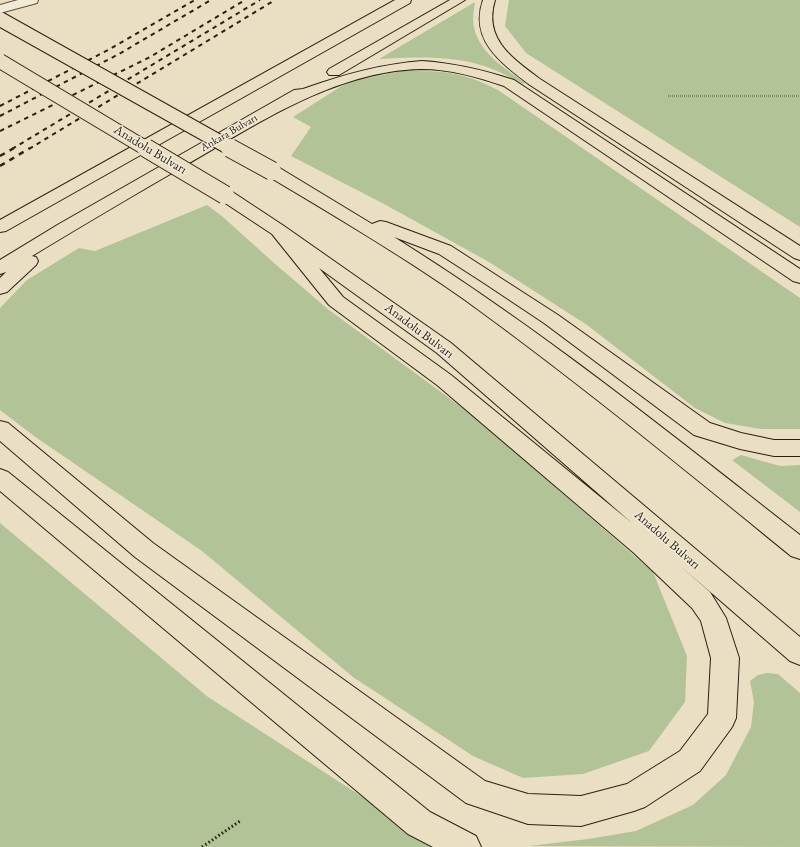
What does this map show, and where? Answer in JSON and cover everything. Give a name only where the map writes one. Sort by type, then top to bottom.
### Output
[{"type":"main road","points":[[0,227],[405,0]]},
{"type":"main road","name":"Ankara Bulvarı","points":[[0,268],[65,228],[459,0]]},
{"type":"main road","points":[[489,0],[485,18],[487,30],[493,43],[509,62],[535,82],[800,254]]},
{"type":"main road","points":[[0,19],[272,171],[414,258],[497,314],[617,405],[800,549]]},
{"type":"main road","name":"Anadolu Bulvarı","points":[[0,61],[225,195],[278,230],[444,348],[800,653]]},
{"type":"main road","points":[[286,101],[360,73],[400,65],[432,64],[452,66],[486,74],[509,83],[800,277]]},
{"type":"main road","points":[[336,210],[445,250],[550,319],[638,384],[702,428],[740,442],[774,448],[800,448]]},
{"type":"main road","points":[[0,288],[65,228]]},
{"type":"main road","points":[[0,429],[144,550],[477,792],[528,809],[581,811],[634,797],[690,761],[722,718],[725,658],[713,618],[701,600],[643,546],[444,380],[336,301],[278,230]]},
{"type":"main road","points":[[0,478],[419,823],[465,847]]},
{"type":"street","points":[[0,9],[32,0]]},
{"type":"path","points":[[668,96],[800,96]]},
{"type":"path","points":[[202,847],[240,821]]},
{"type":"green space","points":[[509,0],[800,0],[800,227],[526,53],[505,26]]},
{"type":"green space","points":[[475,2],[473,24],[481,45],[501,66],[525,83],[523,84],[504,74],[479,64],[465,61],[436,58],[379,59]]},
{"type":"green space","points":[[402,71],[452,73],[473,79],[498,90],[800,298],[800,429],[761,429],[725,423],[695,408],[587,325],[489,262],[386,205],[291,156],[311,127],[293,117],[340,87],[353,81]]},
{"type":"green space","points":[[207,205],[223,217],[329,310],[471,414],[653,572],[687,656],[685,702],[649,751],[583,774],[523,778],[473,756],[353,677],[202,551],[34,436],[0,410],[0,308],[27,280],[79,248],[95,251]]},
{"type":"green space","points":[[741,455],[780,466],[800,465],[800,512],[732,460]]},
{"type":"green space","points":[[0,523],[208,697],[440,847],[0,847]]},
{"type":"green space","points":[[767,673],[778,674],[800,693],[800,847],[529,846],[588,839],[636,831],[693,805],[726,775],[751,727],[754,702],[750,681],[758,675]]},
{"type":"railway","points":[[0,106],[108,50],[195,0]]},
{"type":"railway","points":[[0,116],[119,54],[211,0]]},
{"type":"railway","points":[[0,131],[150,57],[245,0]]},
{"type":"railway","points":[[12,149],[260,0]]},
{"type":"railway","points":[[29,149],[275,0]]},
{"type":"railway","points":[[0,156],[14,148]]},
{"type":"railway","points":[[0,166],[30,148]]}]
